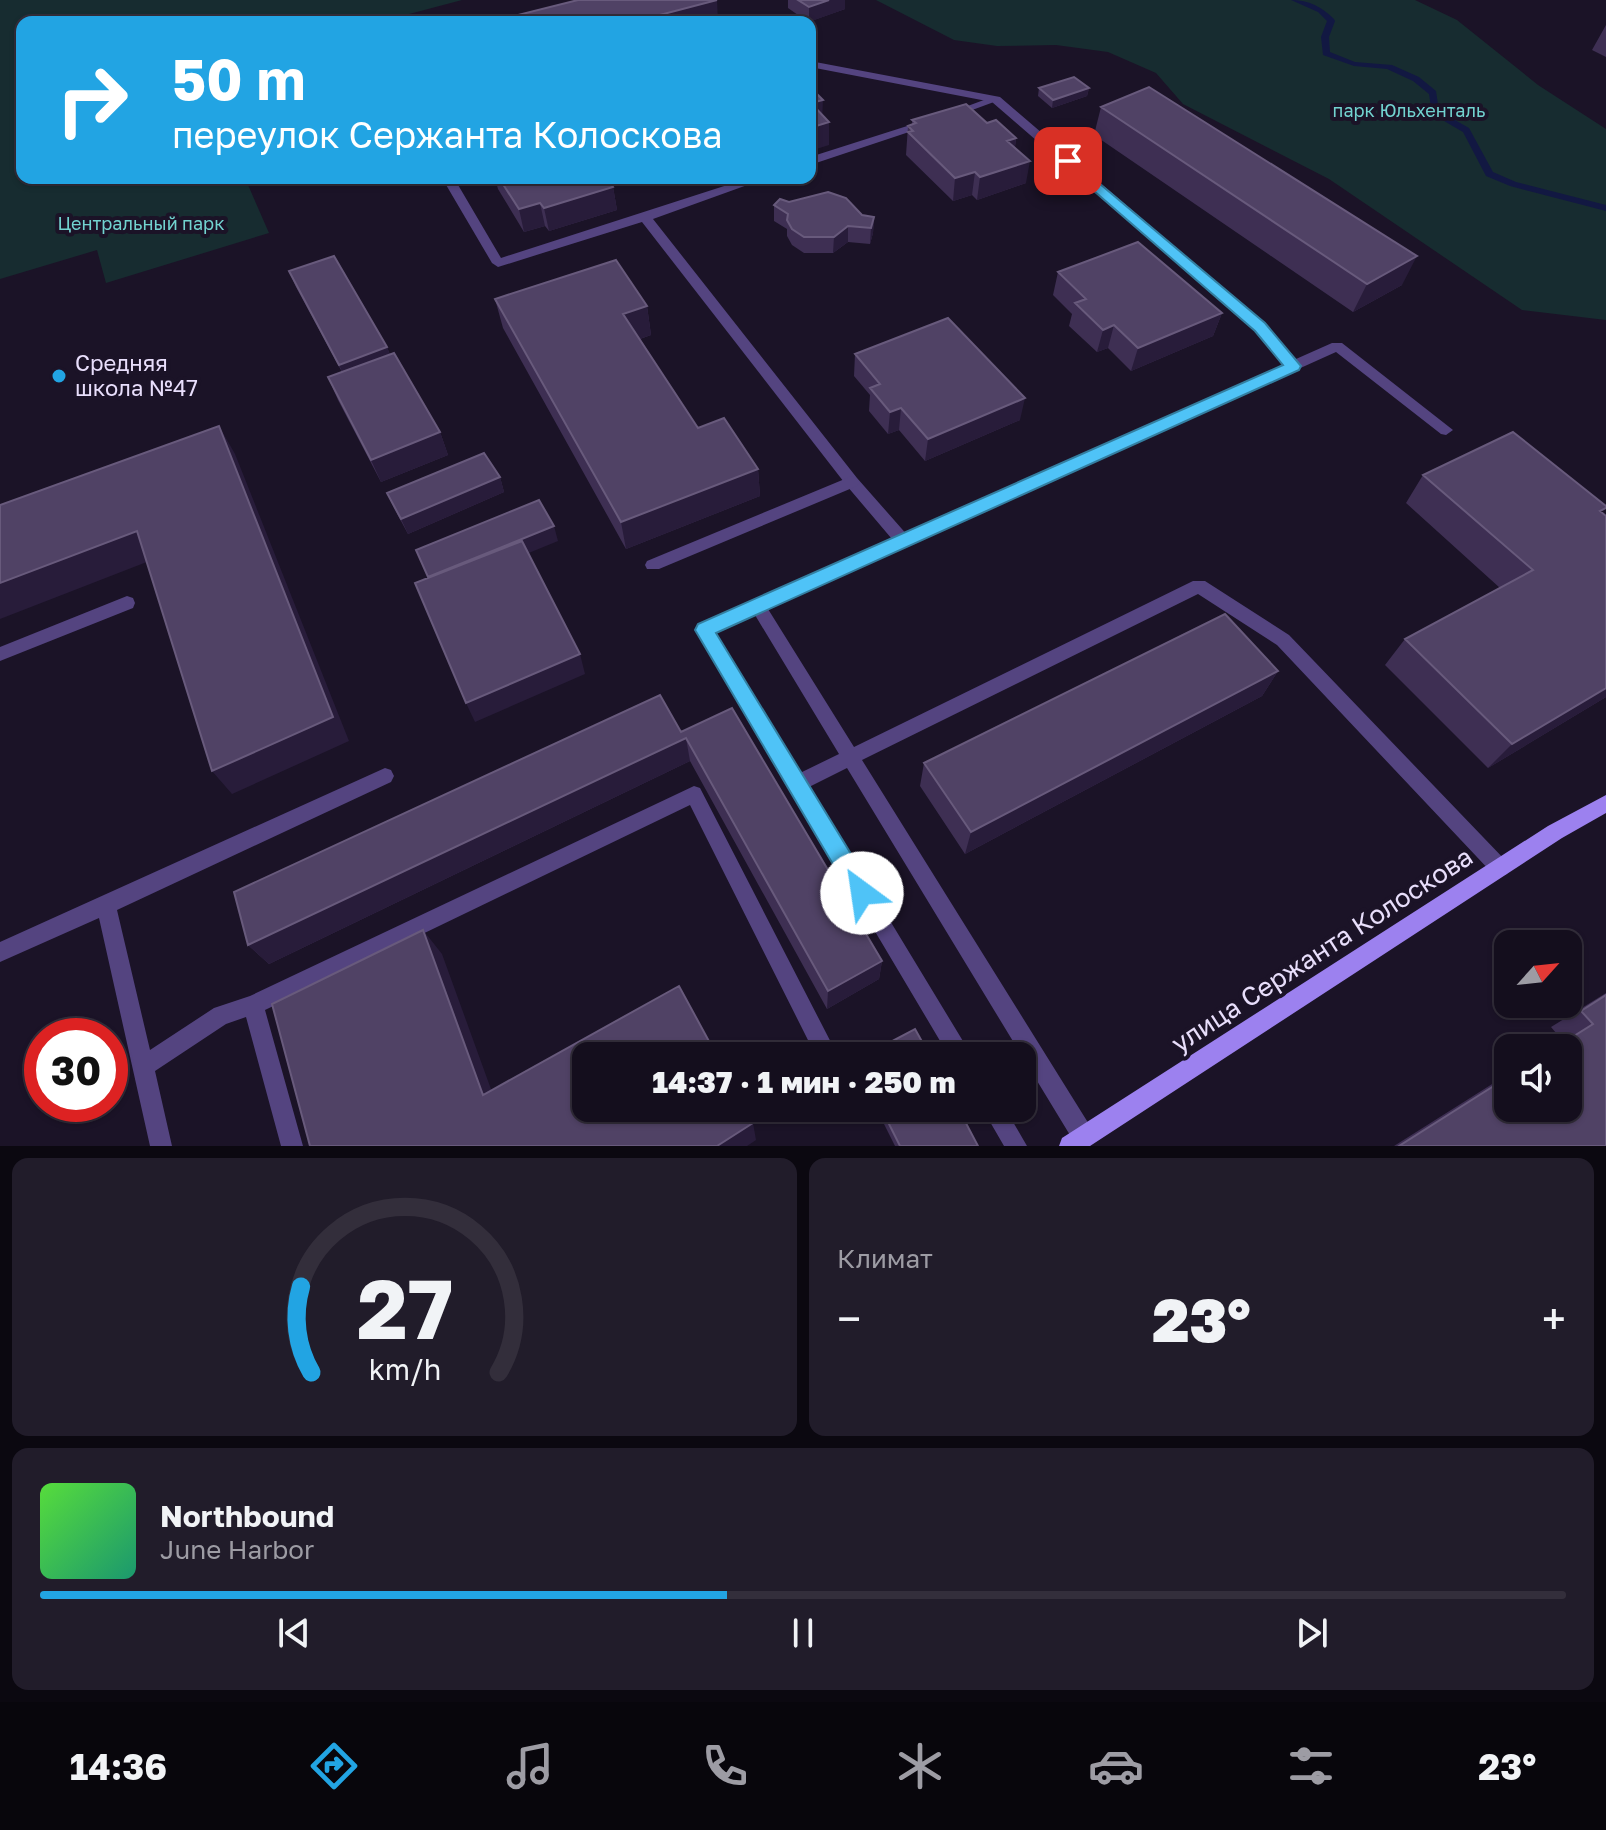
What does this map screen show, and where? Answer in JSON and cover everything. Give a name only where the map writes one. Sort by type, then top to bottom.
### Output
[{"type":"main road","name":"улица Сержанта Колоскова","points":[[1077,1142],[1500,868],[1606,803]]},
{"type":"street","points":[[816,65],[996,99],[1260,327],[1294,366]]},
{"type":"street","points":[[816,159],[996,99]]},
{"type":"street","points":[[452,184],[498,263],[743,184]]},
{"type":"street","points":[[645,217],[852,482],[903,541]]},
{"type":"street","points":[[953,1042],[704,630],[1337,346],[1446,430]]},
{"type":"street","points":[[653,565],[852,482]]},
{"type":"street","points":[[796,784],[1199,586],[1283,640],[1500,868]]},
{"type":"street","points":[[0,654],[127,603]]},
{"type":"street","points":[[758,606],[852,756],[1077,1142]]},
{"type":"street","points":[[0,952],[385,776]]},
{"type":"street","points":[[145,1065],[221,1015],[253,1005],[694,794],[820,1042]]},
{"type":"street","points":[[106,905],[145,1065],[161,1146]]},
{"type":"street","points":[[253,1005],[292,1146]]},
{"type":"street","points":[[1001,1122],[1016,1146]]},
{"type":"green space","name":"Центральный парк","points":[[0,0],[462,0],[402,16],[16,16],[16,184],[248,184],[269,233],[106,283],[97,250],[0,279]]},
{"type":"green space","name":"парк Юльхенталь","points":[[876,0],[1415,0],[1457,20],[1538,85],[1606,129],[1606,320],[1522,310],[1329,179],[1183,104],[1156,73],[1108,52],[1056,45],[997,46],[954,40]]},
{"type":"building","points":[[578,0],[717,0],[656,16],[514,16]]},
{"type":"building","points":[[798,0],[829,0],[809,7]]},
{"type":"building","points":[[1074,77],[1089,88],[1053,100],[1039,88]]},
{"type":"building","points":[[1149,87],[1417,256],[1367,284],[1101,107]]},
{"type":"building","points":[[966,104],[987,123],[996,120],[1016,138],[1007,141],[1030,161],[980,177],[975,172],[955,178],[908,132],[913,131],[908,126],[916,123],[912,120]]},
{"type":"building","points":[[816,108],[829,122],[816,126]]},
{"type":"building","points":[[503,184],[611,184],[613,187],[544,208],[540,203],[519,209]]},
{"type":"building","points":[[828,192],[846,198],[862,215],[874,217],[871,228],[848,226],[834,237],[804,237],[792,229],[787,220],[788,214],[774,205],[780,199],[789,202]]},
{"type":"building","points":[[1138,242],[1222,313],[1138,348],[1114,325],[1103,330],[1075,303],[1086,299],[1058,272]]},
{"type":"building","points":[[334,256],[387,347],[339,365],[289,271]]},
{"type":"building","points":[[616,260],[647,306],[623,314],[698,428],[724,418],[758,469],[621,522],[495,299]]},
{"type":"building","points":[[948,318],[1025,398],[928,439],[901,408],[890,412],[870,388],[880,384],[855,354]]},
{"type":"building","points":[[394,353],[440,432],[371,460],[328,377]]},
{"type":"building","points":[[219,426],[333,717],[212,771],[137,531],[0,583],[0,505]]},
{"type":"building","points":[[1513,432],[1606,506],[1600,511],[1606,516],[1606,688],[1512,744],[1405,639],[1533,570],[1423,475]]},
{"type":"building","points":[[484,453],[500,477],[401,519],[387,493]]},
{"type":"building","points":[[539,500],[554,526],[428,577],[416,550]]},
{"type":"building","points":[[522,541],[580,654],[466,703],[415,583]]},
{"type":"building","points":[[1225,614],[1278,671],[971,832],[924,763]]},
{"type":"building","points":[[660,695],[681,732],[732,708],[882,961],[828,991],[686,738],[248,945],[234,892]]},
{"type":"building","points":[[423,930],[483,1095],[572,1046],[572,1122],[753,1123],[717,1146],[310,1146],[272,1004]]},
{"type":"building","points":[[679,986],[709,1042],[578,1042]]},
{"type":"building","points":[[1606,995],[1606,1146],[1399,1146],[1494,1086],[1494,1122],[1582,1122],[1582,1034],[1577,1034],[1593,1024],[1582,1010]]},
{"type":"building","points":[[915,1029],[922,1042],[890,1042]]},
{"type":"building","points":[[888,1122],[965,1122],[978,1146],[900,1146]]},
{"type":"waterway","points":[[1295,0],[1321,10],[1331,21],[1325,37],[1326,53],[1354,64],[1389,67],[1416,79],[1433,93],[1435,112],[1466,130],[1489,174],[1513,184],[1606,208]]},
{"type":"place","name":"Средняя школа №47","points":[[59,376]]},
{"type":"route","points":[[862,893],[704,630],[1294,366],[1260,327],[1068,161]]}]
